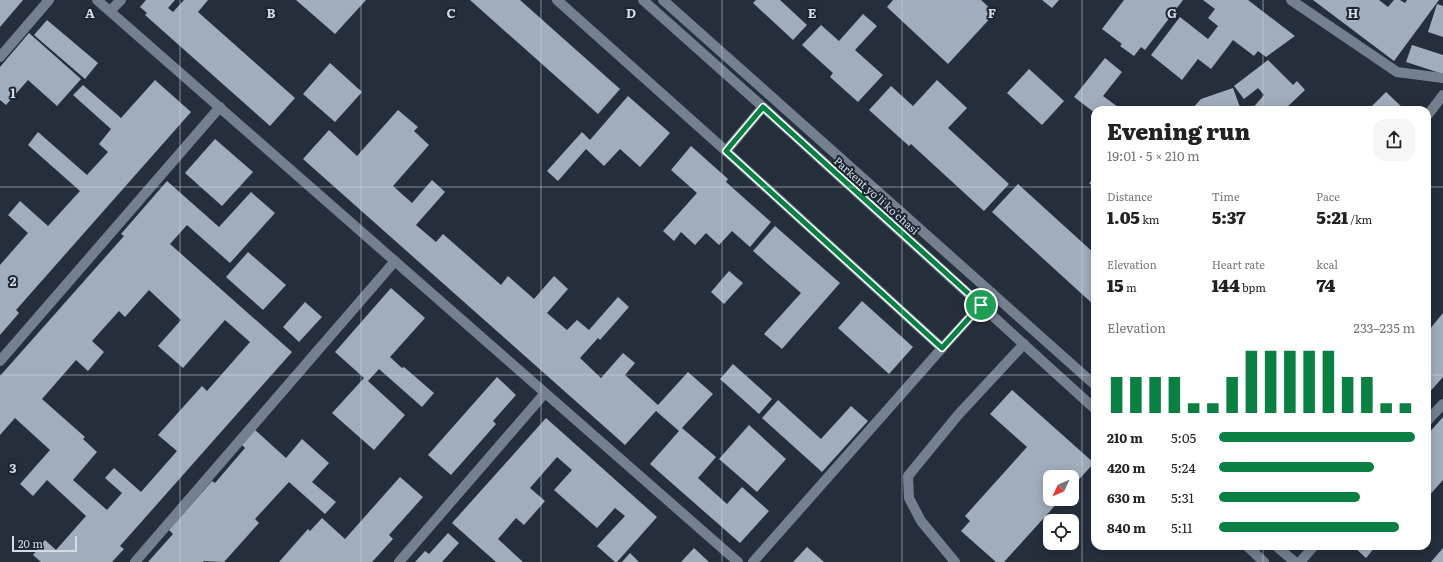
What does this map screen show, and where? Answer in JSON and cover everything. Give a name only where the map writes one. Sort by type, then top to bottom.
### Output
[{"type":"street","points":[[0,57],[49,0]]},
{"type":"street","points":[[98,0],[738,562]]},
{"type":"street","points":[[110,11],[121,0]]},
{"type":"street","points":[[557,0],[726,151],[942,348]]},
{"type":"street","name":"Parkent yo'li ko'chasi","points":[[643,0],[1091,404]]},
{"type":"street","name":"Parkent yo'li ko'chasi","points":[[663,0],[1091,381]]},
{"type":"street","points":[[1291,0],[1397,72],[1443,78]]},
{"type":"street","points":[[1431,111],[1443,95]]},
{"type":"street","points":[[0,361],[220,107]]},
{"type":"street","points":[[726,151],[763,107]]},
{"type":"street","points":[[135,562],[395,261]]},
{"type":"street","points":[[753,562],[992,293]]},
{"type":"street","points":[[955,562],[921,521],[909,498],[908,476],[958,415],[1024,344]]},
{"type":"street","points":[[399,562],[545,393]]},
{"type":"street","points":[[1431,417],[1443,404]]},
{"type":"street","points":[[1251,550],[1264,562]]},
{"type":"street","points":[[1280,550],[1294,562]]},
{"type":"street","points":[[1300,562],[1310,550]]},
{"type":"building","points":[[0,0],[23,0],[0,27]]},
{"type":"building","points":[[146,0],[175,0],[168,8],[173,12],[184,0],[208,0],[198,12],[295,98],[270,126],[145,15],[147,13],[140,7]]},
{"type":"building","points":[[296,0],[366,0],[335,34]]},
{"type":"building","points":[[470,0],[520,0],[620,89],[598,114]]},
{"type":"building","points":[[756,0],[780,0],[807,25],[793,40],[753,3]]},
{"type":"building","points":[[893,0],[981,0],[995,13],[948,64],[887,7]]},
{"type":"building","points":[[1042,0],[1059,0],[1052,8]]},
{"type":"building","points":[[1124,0],[1183,0],[1145,50],[1141,47],[1134,56],[1120,46],[1122,44],[1102,29]]},
{"type":"building","points":[[1203,0],[1248,0],[1295,36],[1266,57],[1258,51],[1254,56],[1233,40],[1211,69],[1198,59],[1182,80],[1151,55],[1180,17],[1208,39],[1218,26],[1208,18],[1215,9]]},
{"type":"building","points":[[1313,0],[1379,0],[1388,7],[1394,0],[1400,0],[1405,3],[1407,0],[1439,0],[1394,61]]},
{"type":"building","points":[[1437,4],[1443,6],[1443,37],[1428,32]]},
{"type":"building","points":[[863,14],[877,26],[855,50],[883,75],[858,102],[830,77],[833,73],[802,45],[821,25],[839,41]]},
{"type":"building","points":[[47,20],[98,63],[85,79],[34,35]]},
{"type":"building","points":[[29,33],[81,79],[57,106],[28,80],[6,105],[0,100],[0,67]]},
{"type":"building","points":[[1412,45],[1443,55],[1443,74],[1406,62]]},
{"type":"building","points":[[1105,58],[1122,72],[1103,96],[1117,106],[1091,106],[1091,110],[1074,97]]},
{"type":"building","points":[[1268,60],[1293,85],[1297,81],[1305,90],[1288,106],[1254,106],[1264,95],[1258,88],[1244,99],[1234,86]]},
{"type":"building","points":[[330,63],[362,92],[335,122],[303,94]]},
{"type":"building","points":[[1029,69],[1064,101],[1042,125],[1007,93]]},
{"type":"building","points":[[155,80],[191,112],[16,310],[19,313],[0,335],[0,265],[28,233],[8,215],[20,201],[48,226],[80,191],[28,145],[38,132],[87,175],[108,152],[99,144],[111,129],[73,95],[83,85],[121,118]]},
{"type":"building","points":[[937,80],[967,108],[948,128],[1009,184],[984,211],[911,144],[909,146],[869,110],[891,86],[913,106]]},
{"type":"building","points":[[1233,88],[1240,106],[1195,106],[1201,99]]},
{"type":"building","points":[[1386,92],[1401,106],[1372,106]]},
{"type":"building","points":[[628,96],[670,133],[640,167],[620,149],[604,166],[586,149],[558,181],[547,171],[582,132],[590,140]]},
{"type":"building","points":[[398,110],[418,127],[414,131],[429,145],[393,186],[412,203],[432,180],[445,192],[416,225],[436,242],[443,234],[501,285],[508,276],[534,299],[554,276],[568,289],[547,313],[567,330],[577,320],[589,330],[618,297],[629,307],[600,340],[598,338],[580,358],[601,378],[623,353],[635,363],[625,375],[658,405],[688,372],[713,394],[682,428],[716,457],[698,478],[727,504],[742,487],[769,511],[740,543],[650,464],[679,431],[656,411],[625,445],[303,159],[329,130],[357,156]]},
{"type":"building","points":[[215,139],[253,172],[222,206],[185,173]]},
{"type":"building","points":[[691,146],[728,179],[726,182],[771,222],[750,247],[732,231],[719,245],[706,233],[695,245],[681,232],[674,241],[663,231],[697,193],[671,170]]},
{"type":"building","points":[[167,181],[219,227],[251,192],[275,213],[230,263],[187,225],[170,244],[292,352],[120,546],[124,549],[112,562],[41,562],[33,555],[45,540],[56,550],[86,516],[47,480],[33,496],[20,484],[50,450],[15,418],[0,435],[0,376],[124,236],[121,234]],"holes":[[[149,290],[181,320],[158,346],[183,368],[225,320],[250,342],[207,391],[202,386],[158,435],[177,451],[141,492],[114,468],[105,478],[122,493],[107,510],[73,480],[97,452],[83,439],[85,437],[42,399],[76,360],[88,371],[104,352],[92,341],[119,311],[125,317]]]},
{"type":"building","points":[[1018,184],[1091,250],[1091,302],[992,212]]},
{"type":"building","points":[[775,226],[840,283],[782,349],[764,334],[801,293],[753,251]]},
{"type":"building","points":[[248,252],[286,285],[263,310],[226,277]]},
{"type":"building","points":[[729,271],[743,283],[724,304],[711,292]]},
{"type":"building","points":[[391,288],[425,318],[390,357],[434,393],[422,407],[379,369],[368,381],[405,415],[374,450],[332,413],[364,378],[335,352]]},
{"type":"building","points":[[862,301],[913,347],[889,374],[838,328]]},
{"type":"building","points":[[305,302],[322,317],[299,342],[283,327]]},
{"type":"building","points":[[1443,313],[1443,377],[1431,390],[1431,328]]},
{"type":"building","points":[[733,364],[772,399],[759,414],[720,379]]},
{"type":"building","points":[[497,377],[516,395],[493,421],[496,424],[451,475],[428,455]]},
{"type":"building","points":[[1012,390],[1091,460],[1091,466],[1079,479],[1079,470],[1043,470],[1043,506],[1055,506],[1047,514],[1043,514],[1043,519],[1004,562],[996,562],[961,531],[970,521],[965,516],[1027,447],[990,414]]},
{"type":"building","points":[[778,400],[821,439],[851,406],[868,421],[822,472],[762,418]]},
{"type":"building","points":[[1443,417],[1443,480],[1431,494],[1431,430]]},
{"type":"building","points":[[546,418],[657,517],[617,562],[615,562],[597,546],[625,516],[615,508],[597,528],[554,490],[572,470],[557,457],[530,488],[545,501],[524,525],[516,518],[498,539],[523,562],[496,562],[452,523]]},
{"type":"building","points":[[749,425],[786,459],[757,492],[719,459]]},
{"type":"building","points":[[254,429],[286,458],[302,439],[329,463],[312,482],[336,502],[325,514],[289,482],[255,519],[259,523],[224,562],[148,562],[173,534],[169,530],[212,481],[215,483],[245,448],[241,444]]},
{"type":"building","points":[[400,477],[423,497],[389,535],[393,539],[372,562],[279,562],[308,529],[310,531],[322,518],[345,539]]},
{"type":"building","points":[[448,533],[459,543],[442,562],[415,562],[425,551],[429,554]]},
{"type":"building","points":[[807,547],[824,562],[793,562]]},
{"type":"building","points":[[694,548],[709,562],[681,562]]},
{"type":"building","points":[[1443,548],[1443,562],[1431,562]]},
{"type":"building","points":[[1357,550],[1373,550],[1366,558]]},
{"type":"building","points":[[630,553],[639,562],[622,562]]},
{"type":"route","points":[[763,107],[981,305],[942,348],[726,151],[763,107]]}]
